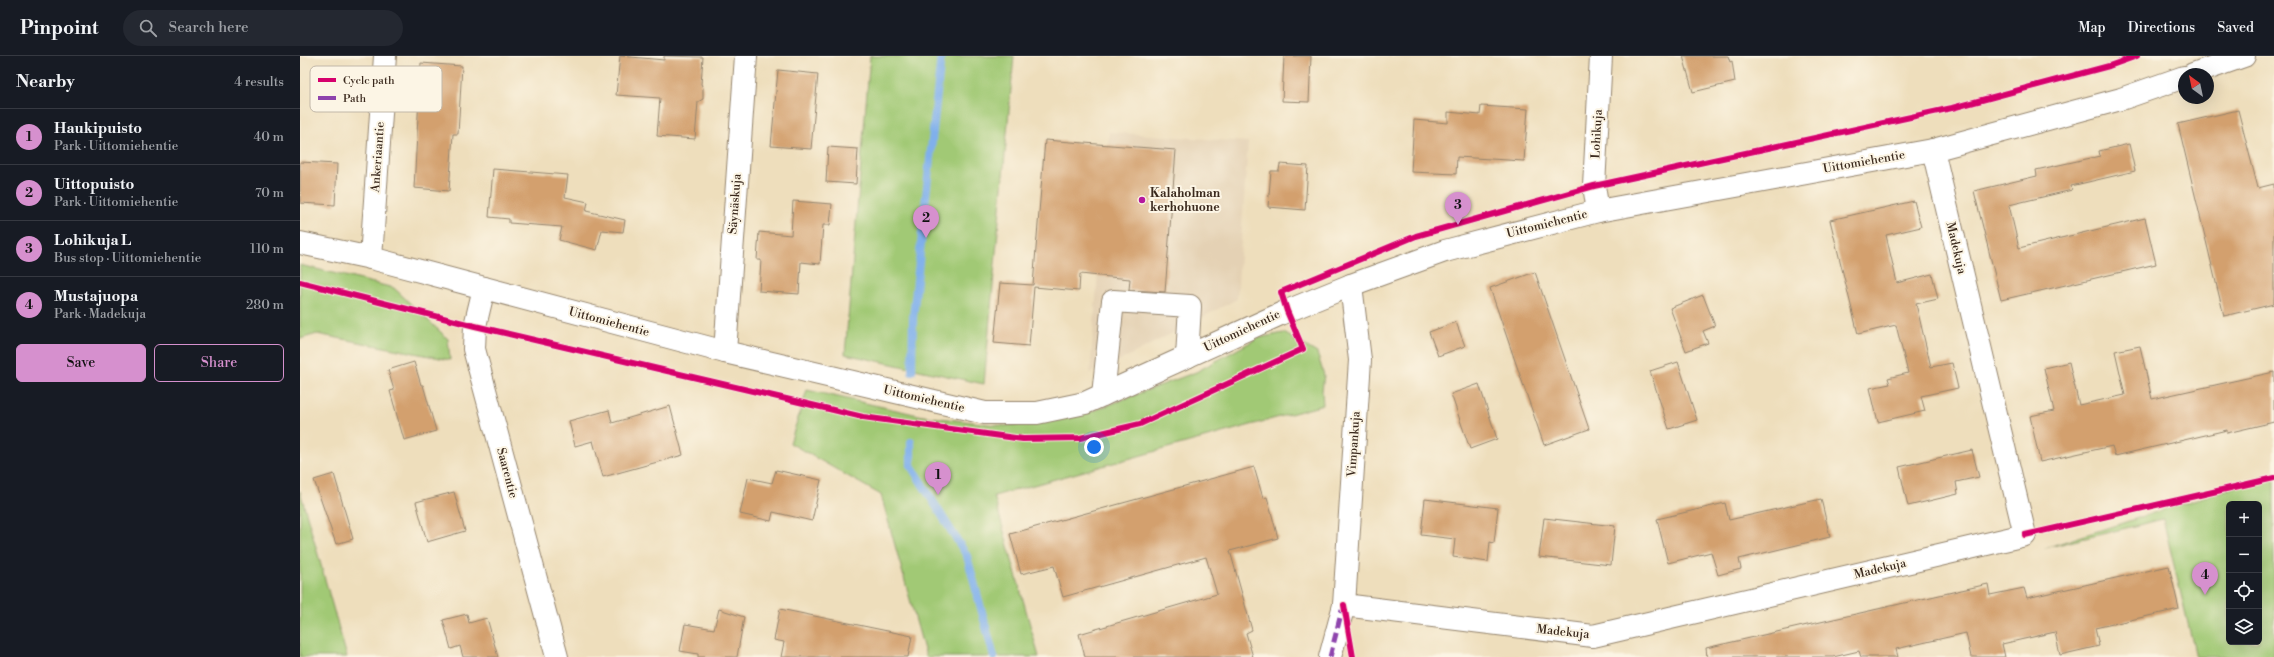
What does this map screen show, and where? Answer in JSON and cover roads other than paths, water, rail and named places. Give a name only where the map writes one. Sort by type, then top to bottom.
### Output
[{"type":"street","name":"Ankeriaantie","points":[[383,66],[384,56]]},
{"type":"street","name":"Säynäskuja","points":[[725,352],[746,56]]},
{"type":"street","name":"Lohikuja","points":[[1598,211],[1594,186],[1601,56]]},
{"type":"street","points":[[2210,68],[2244,56]]},
{"type":"street","name":"Uittomiehentie","points":[[300,243],[371,258],[725,352],[985,413],[1037,413],[1085,403],[1287,311],[1351,285],[1445,251],[1598,211],[1933,150],[2122,99],[2178,79]]},
{"type":"street","name":"Ankeriaantie","points":[[371,258],[380,112]]},
{"type":"street","name":"Madekuja","points":[[1344,604],[1593,636],[2025,535],[1933,150]]},
{"type":"street","name":"Vimpankuja","points":[[1330,657],[1344,604],[1360,360],[1351,285]]},
{"type":"street","name":"Saarentie","points":[[484,288],[475,326],[474,349],[556,657]]},
{"type":"street","points":[[1102,395],[1113,301],[1190,306],[1187,357]]},
{"type":"waterway","points":[[912,371],[913,318],[941,56]]},
{"type":"waterway","points":[[911,442],[911,466],[967,556],[994,657]]},
{"type":"place","name":"Kalaholman kerhohuone","points":[[1142,200]]},
{"type":"place","name":"Lohikuja L","points":[[1458,225]]},
{"type":"place","name":"Uittopuisto","points":[[926,238]]},
{"type":"place","name":"Haukipuisto","points":[[938,495]]},
{"type":"place","name":"Mustajuopa","points":[[2205,595]]}]
